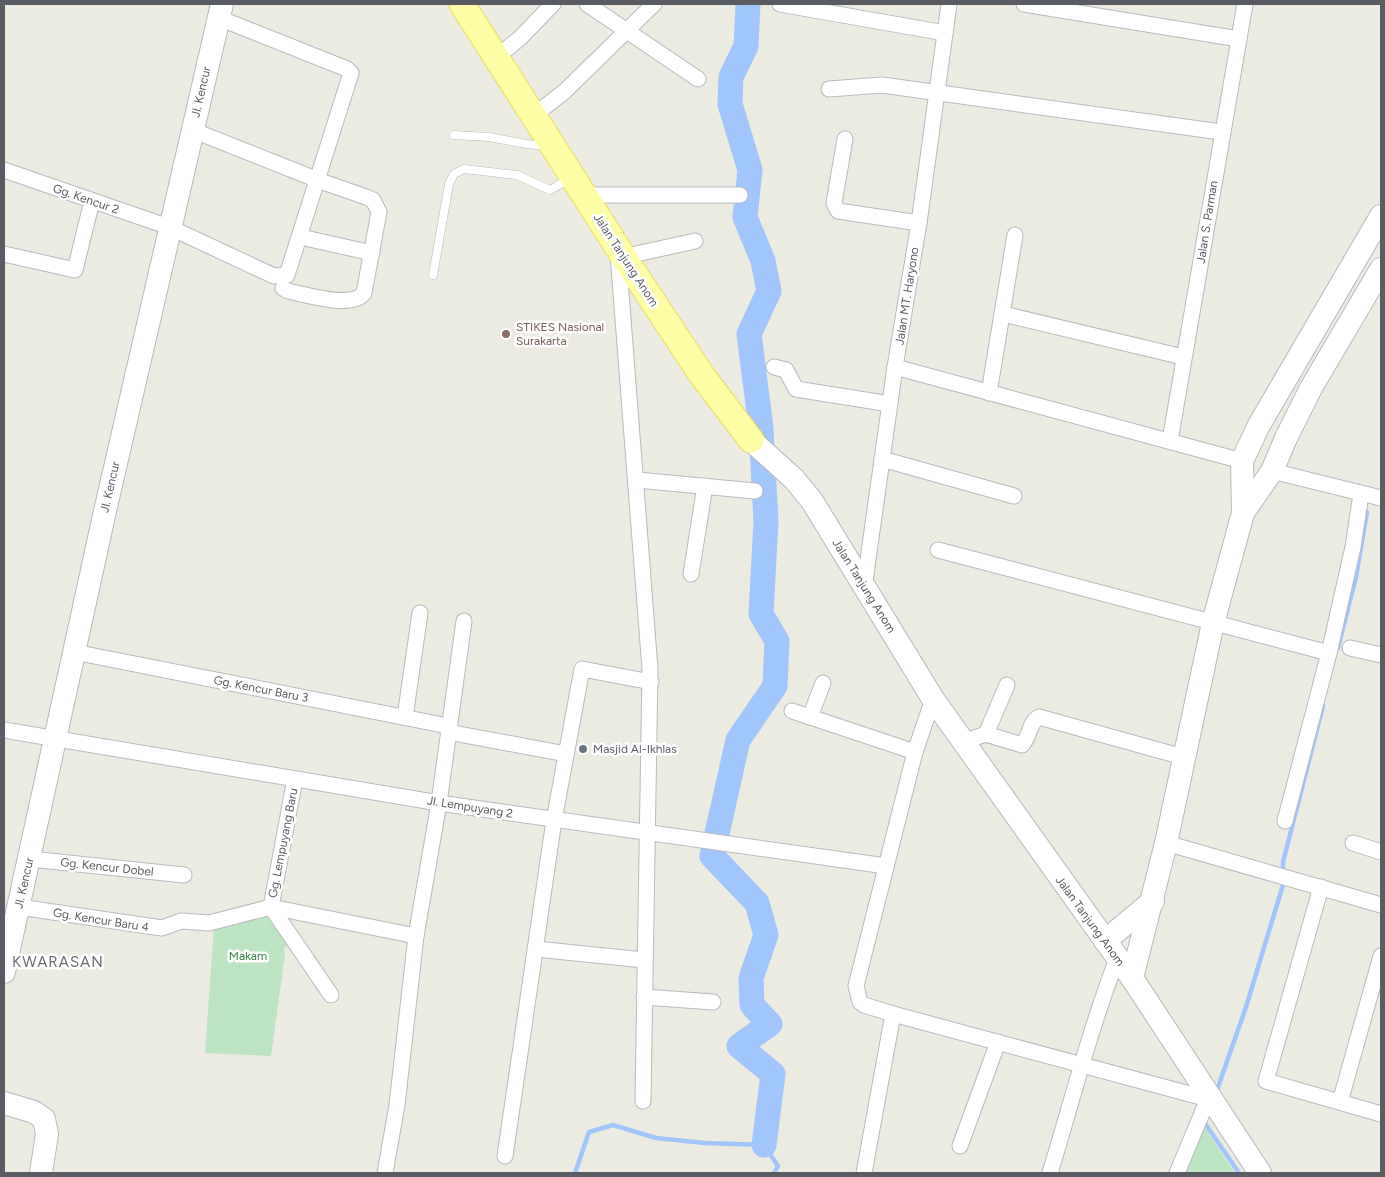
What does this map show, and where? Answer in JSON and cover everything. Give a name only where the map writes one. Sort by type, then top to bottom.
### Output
[{"type":"main road","name":"Jalan Tanjung Anom","points":[[466,5],[533,116],[621,254],[702,374],[760,448]]},
{"type":"street","points":[[497,57],[520,38],[553,4]]},
{"type":"street","points":[[587,4],[698,79]]},
{"type":"street","points":[[533,116],[564,92],[654,4]]},
{"type":"street","points":[[780,4],[946,33]]},
{"type":"street","name":"Jalan MT. Haryono","points":[[864,588],[895,367],[919,223],[949,4]]},
{"type":"street","points":[[1024,4],[1239,39]]},
{"type":"street","name":"Jalan S. Parman","points":[[1170,441],[1245,4]]},
{"type":"street","points":[[220,11],[347,69],[351,73],[318,180]]},
{"type":"street","name":"Jl. Kencur","points":[[4,972],[8,936],[18,907],[30,859],[74,652],[169,228],[220,11]]},
{"type":"street","points":[[829,89],[882,85],[1222,132]]},
{"type":"street","points":[[192,130],[366,197],[377,206],[379,212],[364,294],[354,301],[288,292],[283,288]]},
{"type":"street","points":[[845,140],[834,203],[838,211],[919,223]]},
{"type":"street","name":"Gg. Kencur 2","points":[[4,170],[169,228],[274,276],[287,275],[318,180]]},
{"type":"street","points":[[578,186],[740,195]]},
{"type":"street","points":[[4,254],[75,270],[92,201]]},
{"type":"street","points":[[1132,978],[1153,901],[1213,623],[1243,513],[1242,461],[1259,425],[1381,216]]},
{"type":"street","points":[[990,393],[1015,235]]},
{"type":"street","points":[[305,238],[372,252]]},
{"type":"street","points":[[643,1101],[644,960],[651,682],[621,254],[636,254],[695,241]]},
{"type":"street","points":[[1243,513],[1272,471],[1311,388],[1381,269]]},
{"type":"street","points":[[1003,314],[1183,357]]},
{"type":"street","points":[[895,367],[1170,441],[1272,471],[1381,498]]},
{"type":"street","points":[[774,368],[786,370],[796,388],[890,404]]},
{"type":"street","name":"Jalan Tanjung Anom","points":[[760,448],[794,479],[812,502],[932,699],[1132,978],[1210,1100],[1260,1173]]},
{"type":"street","points":[[882,459],[1014,496]]},
{"type":"street","points":[[637,480],[755,491]]},
{"type":"street","points":[[690,574],[705,486]]},
{"type":"street","points":[[1285,820],[1329,653],[1352,547],[1361,494]]},
{"type":"street","points":[[938,550],[1329,653]]},
{"type":"street","points":[[405,717],[420,613]]},
{"type":"street","points":[[385,1173],[396,1111],[416,936],[439,803],[464,621]]},
{"type":"street","points":[[1350,648],[1381,655]]},
{"type":"street","name":"Gg. Kencur Baru 3","points":[[74,652],[405,717],[448,729],[566,754]]},
{"type":"street","points":[[505,1156],[554,820],[582,669],[651,682]]},
{"type":"street","points":[[810,717],[822,683]]},
{"type":"street","points":[[986,734],[1007,685]]},
{"type":"street","points":[[932,699],[915,752],[856,986],[860,1002],[864,1006],[1080,1063],[1210,1100],[1177,1173]]},
{"type":"street","points":[[792,712],[915,752]]},
{"type":"street","points":[[962,742],[986,734],[1022,745],[1028,737],[1033,721],[1039,717],[1183,757]]},
{"type":"street","name":"Jl. Lempuyang 2","points":[[4,730],[439,803],[886,866]]},
{"type":"street","name":"Gg. Lempuyang Baru","points":[[271,908],[295,779]]},
{"type":"street","points":[[1166,843],[1321,886],[1381,905]]},
{"type":"street","points":[[1352,843],[1381,852]]},
{"type":"street","name":"Gg. Kencur Dobel","points":[[30,859],[184,875]]},
{"type":"street","points":[[1321,886],[1266,1081],[1381,1114]]},
{"type":"street","points":[[1050,1173],[1080,1063],[1098,1007],[1111,950],[1153,901]]},
{"type":"street","name":"Gg. Kencur Baru 4","points":[[18,907],[162,928],[181,922],[209,923],[271,908]]},
{"type":"street","points":[[271,908],[416,936]]},
{"type":"street","points":[[271,908],[331,995]]},
{"type":"street","points":[[536,950],[644,960]]},
{"type":"street","points":[[1340,1102],[1381,956]]},
{"type":"street","points":[[644,997],[713,1002]]},
{"type":"street","points":[[864,1173],[893,1014]]},
{"type":"street","points":[[960,1146],[998,1042]]},
{"type":"street","points":[[4,1103],[34,1112],[44,1119],[46,1134],[41,1173]]},
{"type":"lane","points":[[454,135],[489,137],[526,144],[553,146]]},
{"type":"lane","points":[[433,275],[449,184],[454,174],[464,169],[517,175],[550,190],[578,186]]},
{"type":"green space","name":"Makam","points":[[269,913],[288,945],[284,948],[285,955],[271,1056],[205,1053],[214,927]]},
{"type":"green space","points":[[1205,1128],[1235,1173],[1184,1173]]},
{"type":"waterway","points":[[748,4],[746,46],[731,77],[730,104],[750,170],[745,217],[763,261],[769,291],[749,334],[761,428],[766,522],[761,614],[777,641],[775,686],[738,740],[712,856],[757,903],[766,935],[751,978],[752,1005],[770,1024],[739,1046],[773,1074],[764,1145]]},
{"type":"waterway","points":[[1338,648],[1356,577],[1367,512]]},
{"type":"waterway","points":[[1216,1093],[1246,1007],[1283,885],[1283,862],[1323,706]]},
{"type":"waterway","points":[[1204,1122],[1239,1173]]},
{"type":"waterway","points":[[575,1173],[589,1132],[613,1125],[656,1138],[705,1143],[764,1145],[778,1166],[774,1173]]},
{"type":"place","name":"STIKES Nasional Surakarta","points":[[506,334]]},
{"type":"place","name":"Masjid Al-Ikhlas","points":[[583,749]]},
{"type":"district","name":"KWARASAN","points":[[58,962]]}]
